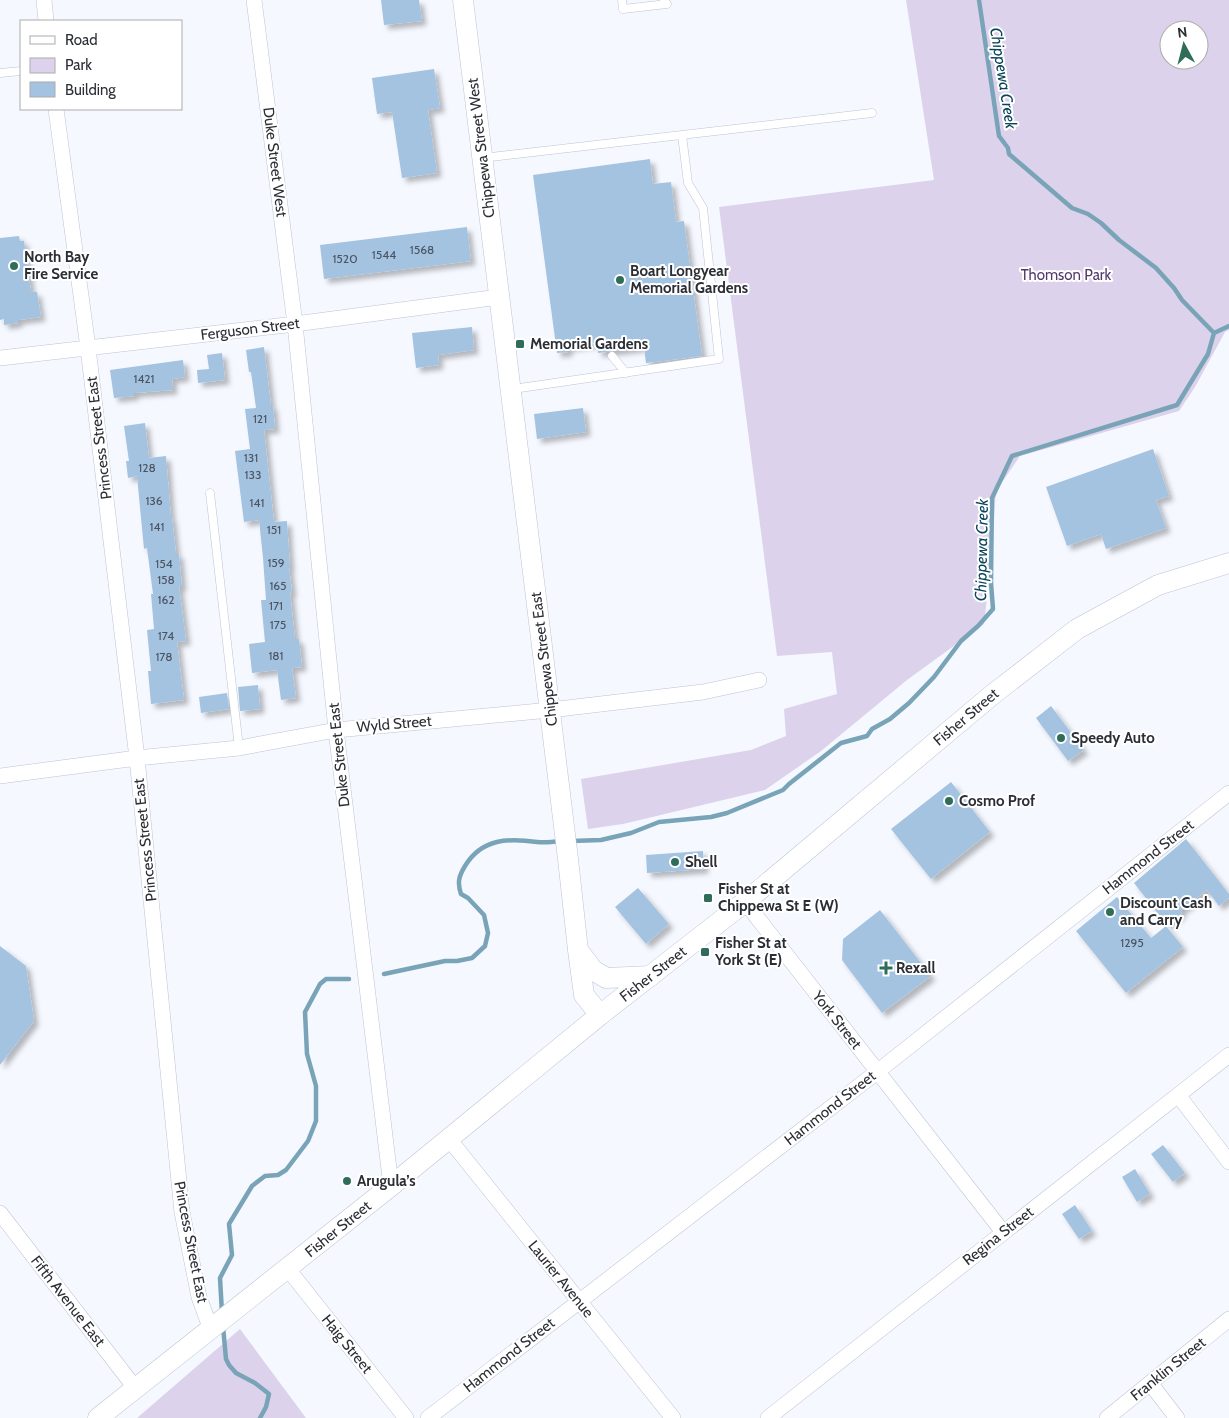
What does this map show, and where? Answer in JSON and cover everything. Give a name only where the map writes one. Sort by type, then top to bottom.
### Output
[{"type":"main road","name":"Chippewa Street West","points":[[464,0],[499,297]]},
{"type":"main road","name":"Chippewa Street East","points":[[499,297],[584,995],[600,1015]]},
{"type":"main road","name":"Fisher Street","points":[[98,1418],[288,1269],[600,1015],[745,902],[992,696],[1077,629],[1158,586],[1228,563]]},
{"type":"main road","points":[[578,950],[593,970],[606,978],[651,976]]},
{"type":"street","points":[[44,0],[46,20]]},
{"type":"street","name":"Duke Street West","points":[[254,0],[295,324]]},
{"type":"street","name":"Princess Street East","points":[[56,110],[88,348],[137,758],[182,1212],[199,1297],[215,1327]]},
{"type":"street","name":"Ferguson Street","points":[[0,358],[295,324],[499,297]]},
{"type":"street","name":"Duke Street East","points":[[295,324],[336,730],[391,1186]]},
{"type":"street","name":"Wyld Street","points":[[0,776],[137,758],[239,748],[336,730],[550,710],[703,692],[759,680]]},
{"type":"street","name":"Hammond Street","points":[[428,1418],[877,1072],[1229,792]]},
{"type":"street","name":"York Street","points":[[745,902],[1003,1232]]},
{"type":"street","name":"Regina Street","points":[[768,1418],[1229,1055]]},
{"type":"street","points":[[1178,1095],[1229,1162]]},
{"type":"street","name":"Laurier Avenue","points":[[449,1139],[673,1418]]},
{"type":"street","name":"Fifth Avenue East","points":[[0,1213],[136,1389]]},
{"type":"street","name":"Haig Street","points":[[288,1269],[406,1418]]},
{"type":"street","name":"Franklin Street","points":[[1107,1418],[1229,1319]]},
{"type":"street","points":[[1150,1383],[1177,1418]]},
{"type":"lane","points":[[622,0],[623,9],[666,2]]},
{"type":"lane","points":[[0,73],[20,71]]},
{"type":"lane","points":[[482,158],[872,113]]},
{"type":"lane","points":[[510,390],[719,359],[703,208],[688,183],[682,135]]},
{"type":"lane","points":[[612,356],[626,372]]},
{"type":"lane","points":[[210,493],[239,748]]},
{"type":"green space","name":"Thomson Park","points":[[906,0],[1229,0],[1229,330],[1225,332],[1195,387],[1179,411],[1020,456],[996,491],[984,624],[907,680],[821,751],[765,790],[623,824],[588,829],[581,779],[751,750],[786,736],[784,709],[837,694],[832,652],[777,656],[719,207],[934,180]]},
{"type":"green space","points":[[240,1329],[306,1418],[137,1418]]},
{"type":"building","points":[[381,0],[419,0],[422,21],[384,25]]},
{"type":"building","points":[[434,69],[440,108],[428,110],[437,173],[402,178],[392,112],[377,114],[372,78]]},
{"type":"building","name":"Boart Longyear Memorial Gardens","points":[[650,159],[653,184],[671,182],[676,222],[684,221],[702,356],[646,363],[644,347],[598,353],[597,343],[568,347],[568,352],[557,353],[533,175]]},
{"type":"building","points":[[467,227],[471,261],[324,279],[320,245]]},
{"type":"building","name":"North Bay Fire Service","points":[[19,236],[20,241],[24,241],[31,292],[37,292],[41,317],[18,320],[18,323],[4,325],[4,319],[0,320],[0,238]]},
{"type":"building","points":[[472,327],[474,350],[438,355],[439,365],[416,368],[412,333]]},
{"type":"building","points":[[264,347],[275,429],[264,430],[274,522],[287,521],[292,592],[290,593],[295,639],[299,639],[302,667],[292,668],[296,698],[281,700],[277,670],[252,673],[249,644],[265,642],[261,600],[266,600],[263,558],[259,520],[244,522],[235,451],[250,449],[245,409],[256,408],[246,350]]},
{"type":"building","points":[[222,353],[225,380],[198,383],[197,370],[209,369],[207,355]]},
{"type":"building","points":[[183,360],[185,377],[172,379],[173,390],[134,393],[134,396],[114,398],[110,370]]},
{"type":"building","points":[[583,408],[586,432],[537,439],[534,414]]},
{"type":"building","points":[[145,423],[149,458],[166,456],[171,518],[176,554],[179,554],[182,587],[179,587],[186,641],[177,642],[184,700],[151,704],[148,671],[151,671],[147,630],[154,629],[151,594],[153,594],[147,548],[144,549],[137,476],[128,478],[126,461],[129,461],[124,426]]},
{"type":"building","points":[[1153,449],[1169,496],[1156,500],[1166,528],[1106,549],[1101,534],[1067,546],[1046,487]]},
{"type":"building","points":[[258,685],[260,709],[240,711],[238,687]]},
{"type":"building","points":[[227,693],[229,709],[201,713],[199,697]]},
{"type":"building","points":[[1051,706],[1084,750],[1068,761],[1036,718]]},
{"type":"building","points":[[951,782],[990,832],[931,879],[891,829]]},
{"type":"building","points":[[1186,839],[1229,894],[1229,898],[1219,906],[1207,890],[1180,911],[1182,913],[1167,925],[1134,883]]},
{"type":"building","name":"Shell","points":[[703,851],[704,869],[647,873],[646,855]]},
{"type":"building","points":[[638,888],[669,924],[646,944],[615,907]]},
{"type":"building","points":[[1117,897],[1151,938],[1166,926],[1183,947],[1126,993],[1076,931]]},
{"type":"building","name":"Rexall","points":[[880,910],[931,976],[882,1013],[842,960],[843,939]]},
{"type":"building","points":[[0,946],[26,966],[34,1021],[0,1065]]},
{"type":"building","points":[[1163,1145],[1185,1173],[1173,1182],[1151,1154]]},
{"type":"building","points":[[1135,1169],[1150,1194],[1137,1202],[1122,1177]]},
{"type":"building","points":[[1075,1205],[1092,1231],[1079,1239],[1062,1214]]},
{"type":"waterway","name":"Chippewa Creek","points":[[571,841],[601,840],[631,833],[659,822],[711,817],[727,813],[783,790],[841,743],[867,736],[872,729],[890,719],[909,703],[934,677],[961,641],[993,609],[991,583],[992,498],[1012,456],[1177,405],[1208,354],[1214,333],[1182,300],[1156,268],[1119,240],[1101,223],[1088,214],[1072,208],[1009,154],[1008,148],[999,136],[979,0]]},
{"type":"waterway","points":[[1214,333],[1229,326]]},
{"type":"waterway","name":"Chippewa Creek","points":[[384,974],[445,961],[472,958],[485,946],[488,933],[484,915],[468,898],[461,894],[459,886],[459,879],[463,870],[479,850],[488,845],[506,840],[561,841]]},
{"type":"waterway","name":"Chippewa Creek","points":[[222,1313],[220,1278],[232,1255],[229,1224],[252,1186],[265,1176],[278,1175],[286,1170],[308,1141],[316,1121],[316,1086],[307,1054],[305,1012],[320,984],[326,979],[349,979]]},
{"type":"waterway","name":"Chippewa Creek","points":[[223,1326],[226,1359],[229,1365],[236,1373],[255,1383],[269,1394],[266,1407],[260,1418]]},
{"type":"place","name":"North Bay Fire Service","points":[[14,266]]},
{"type":"place","name":"Boart Longyear Memorial Gardens","points":[[620,280]]},
{"type":"place","name":"Memorial Gardens","points":[[520,344]]},
{"type":"place","name":"Speedy Auto","points":[[1061,738]]},
{"type":"place","name":"Cosmo Prof","points":[[949,801]]},
{"type":"place","name":"Shell","points":[[675,862]]},
{"type":"place","name":"Fisher St at Chippewa St E (W)","points":[[708,898]]},
{"type":"place","name":"Discount Cash and Carry","points":[[1110,912]]},
{"type":"place","name":"Fisher St at York St (E)","points":[[705,952]]},
{"type":"place","name":"Rexall","points":[[886,968]]},
{"type":"place","name":"Arugula’s","points":[[347,1181]]}]
